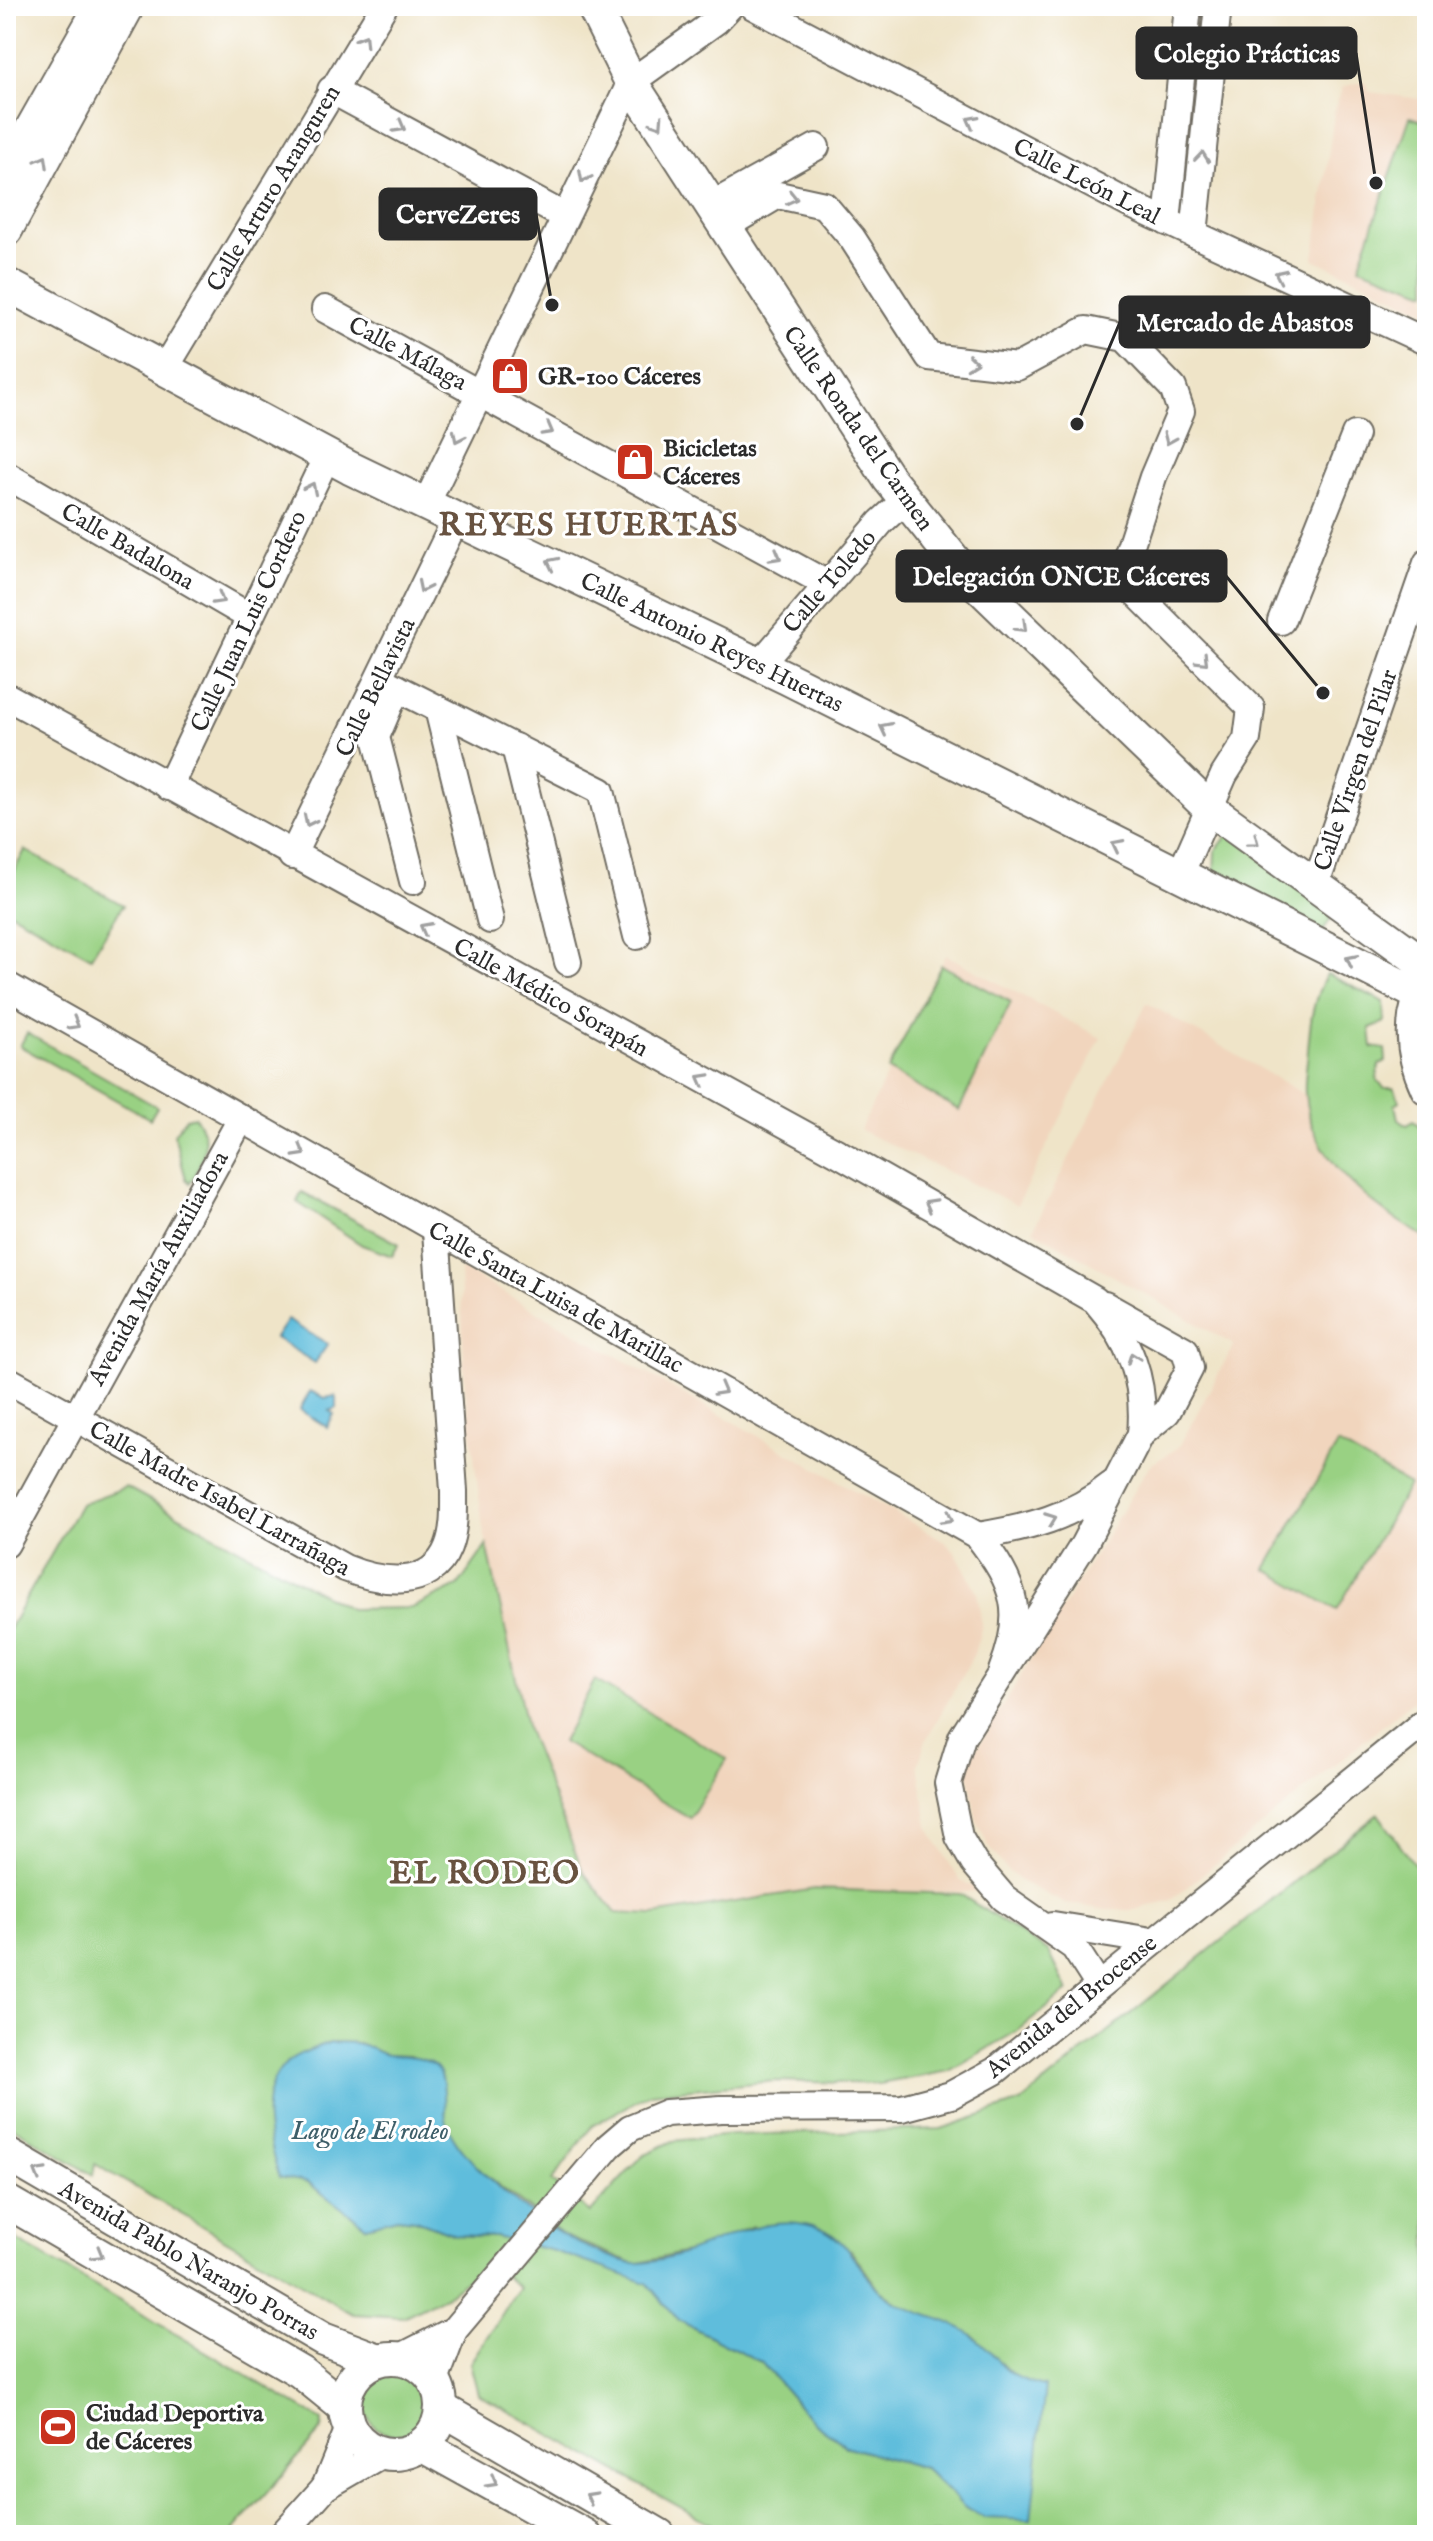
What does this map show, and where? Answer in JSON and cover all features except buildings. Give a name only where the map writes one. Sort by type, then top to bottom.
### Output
[{"type":"main road","points":[[6,174],[101,6]]},
{"type":"main road","points":[[6,230],[128,6]]},
{"type":"main road","name":"Calle Ronda del Carmen","points":[[593,6],[631,82],[717,217],[898,484],[969,564],[1210,809],[1315,887],[1425,981]]},
{"type":"main road","name":"Calle Antonio Reyes Huertas","points":[[6,284],[327,456],[759,665],[1179,877],[1425,981]]},
{"type":"main road","points":[[1425,981],[1413,1021],[1412,1049],[1427,1088]]},
{"type":"main road","name":"Avenida Pablo Naranjo Porras","points":[[6,2154],[323,2339],[388,2358]]},
{"type":"main road","name":"Avenida Pablo Naranjo Porras","points":[[6,2201],[301,2372],[346,2417]]},
{"type":"main road","points":[[439,2395],[436,2430],[423,2446],[403,2455],[382,2454],[363,2446],[346,2417],[352,2378],[388,2358],[420,2365],[439,2395],[659,2535]]},
{"type":"main road","points":[[423,2446],[584,2535]]},
{"type":"street","name":"Calle Arturo Aranguren","points":[[164,370],[384,6]]},
{"type":"street","points":[[427,502],[631,82],[716,21],[730,6]]},
{"type":"street","name":"Calle León Leal","points":[[753,6],[1167,222],[1427,342]]},
{"type":"street","points":[[1167,222],[1188,6]]},
{"type":"street","points":[[1194,234],[1218,6]]},
{"type":"street","points":[[331,90],[564,216]]},
{"type":"street","points":[[717,217],[816,147]]},
{"type":"street","points":[[717,217],[778,195],[824,205],[852,238],[929,357],[1017,367],[1086,330],[1125,338],[1173,388],[1181,411],[1153,477],[1124,566],[1128,585],[1251,708],[1247,739],[1224,775],[1179,877]]},
{"type":"street","name":"Calle Málaga","points":[[325,309],[827,584]]},
{"type":"street","points":[[1281,621],[1355,435]]},
{"type":"street","name":"Calle Juan Luis Cordero","points":[[169,787],[327,456]]},
{"type":"street","name":"Calle Badalona","points":[[6,475],[250,617]]},
{"type":"street","name":"Calle Toledo","points":[[759,665],[827,584],[898,484]]},
{"type":"street","name":"Calle Bellavista","points":[[292,856],[388,683],[457,517]]},
{"type":"street","name":"Calle Virgen del Pilar","points":[[1315,887],[1427,563]]},
{"type":"street","points":[[413,881],[376,737],[388,683],[601,791],[637,936]]},
{"type":"street","name":"Calle Médico Sorapán","points":[[6,696],[292,856],[824,1145],[1185,1350],[1190,1368],[1167,1412],[1141,1434]]},
{"type":"street","points":[[438,709],[490,920]]},
{"type":"street","points":[[515,747],[568,962]]},
{"type":"street","name":"Calle Santa Luisa de Marillac","points":[[6,985],[978,1536],[1007,1580],[1015,1605],[1016,1632],[1002,1671]]},
{"type":"street","name":"Avenida María Auxiliadora","points":[[6,1544],[241,1119]]},
{"type":"street","name":"Calle Madre Isabel Larrañaga","points":[[6,1379],[345,1568],[393,1582],[426,1571],[448,1550],[453,1532],[454,1491],[436,1230]]},
{"type":"street","name":"Calle Médico Sorapán","points":[[1095,1300],[1114,1321],[1136,1365],[1143,1410],[1141,1434]]},
{"type":"street","points":[[1099,1986],[1082,1955],[1004,1898],[988,1881],[959,1837],[951,1810],[948,1783],[962,1737],[1084,1544],[1141,1434]]},
{"type":"street","points":[[978,1536],[1048,1521],[1074,1510],[1115,1483]]},
{"type":"street","name":"Avenida del Brocense","points":[[388,2358],[454,2330],[587,2172],[630,2128],[666,2113],[721,2109],[902,2108],[951,2095],[995,2071],[1427,1720]]},
{"type":"street","points":[[1043,1924],[1152,1941]]},
{"type":"street","name":"Avenida del Brocense","points":[[439,2395],[454,2330]]},
{"type":"street","points":[[325,2487],[346,2417]]},
{"type":"street","points":[[282,2535],[325,2487],[382,2454]]},
{"type":"shaded area","points":[[1364,81],[1370,92],[1427,100],[1427,312],[1314,259],[1335,108],[1343,87]]},
{"type":"shaded area","points":[[946,955],[1101,1038],[1017,1205],[860,1130]]},
{"type":"shaded area","points":[[1147,1003],[1305,1095],[1330,1159],[1361,1194],[1427,1238],[1427,1689],[1171,1900],[1134,1910],[1107,1910],[1065,1903],[1021,1882],[1006,1869],[988,1845],[976,1818],[967,1764],[1149,1466],[1179,1447],[1234,1345],[1033,1230]]},
{"type":"shaded area","points":[[460,1268],[941,1539],[955,1551],[977,1592],[982,1625],[974,1654],[926,1740],[918,1765],[928,1827],[959,1879],[981,1892],[815,1889],[654,1915],[616,1913],[583,1872],[527,1730],[483,1527],[465,1386]]},
{"type":"green space","points":[[1410,117],[1427,123],[1427,292],[1359,267]]},
{"type":"green space","points":[[1232,830],[1336,911],[1318,938],[1214,876],[1215,851]]},
{"type":"green space","points":[[25,850],[123,905],[91,957],[6,910],[6,887]]},
{"type":"green space","points":[[941,965],[1011,1002],[959,1110],[888,1070]]},
{"type":"green space","points":[[1327,974],[1384,1002],[1385,1022],[1370,1028],[1372,1047],[1385,1049],[1386,1061],[1379,1065],[1377,1079],[1384,1088],[1394,1088],[1400,1101],[1395,1105],[1398,1119],[1407,1125],[1414,1121],[1425,1132],[1420,1139],[1427,1151],[1427,1238],[1387,1213],[1348,1179],[1318,1139],[1309,1117],[1305,1088],[1310,1030],[1315,1001]]},
{"type":"green space","points":[[27,1033],[157,1107],[150,1119],[20,1046]]},
{"type":"green space","points":[[194,1116],[205,1141],[199,1166],[190,1183],[186,1179],[174,1134],[186,1118]]},
{"type":"green space","points":[[302,1192],[399,1244],[392,1256],[362,1245],[297,1202]]},
{"type":"green space","points":[[1338,1444],[1409,1485],[1337,1610],[1266,1569]]},
{"type":"green space","points":[[126,1487],[350,1609],[412,1608],[458,1586],[487,1545],[527,1730],[583,1872],[616,1913],[654,1915],[815,1889],[960,1894],[1049,1952],[1068,1991],[1019,2030],[949,2071],[880,2084],[775,2081],[650,2093],[592,2126],[552,2181],[590,2213],[643,2155],[673,2141],[732,2135],[941,2129],[1021,2102],[1378,1814],[1427,1882],[1427,2516],[1406,2535],[730,2535],[478,2394],[470,2363],[519,2288],[490,2262],[447,2295],[403,2317],[353,2314],[95,2164],[93,2175],[6,2123],[6,1634],[80,1504]],"holes":[[[330,2042],[359,2043],[385,2055],[410,2056],[443,2080],[442,2102],[447,2126],[456,2144],[479,2170],[564,2236],[635,2264],[704,2248],[752,2226],[851,2250],[879,2290],[908,2311],[942,2321],[974,2336],[1017,2380],[964,2507],[924,2468],[848,2447],[813,2422],[761,2362],[678,2320],[648,2283],[554,2251],[495,2237],[456,2235],[416,2220],[397,2218],[366,2226],[307,2182],[271,2088],[286,2063]]]},
{"type":"green space","points":[[595,1680],[727,1759],[690,1818],[562,1742]]},
{"type":"green space","points":[[6,2234],[322,2420],[321,2431],[234,2530],[239,2535],[6,2535]]},
{"type":"green space","points":[[390,2373],[402,2373],[418,2382],[425,2392],[425,2416],[418,2426],[402,2435],[390,2435],[370,2421],[365,2410],[365,2398],[379,2378]]},
{"type":"water","points":[[287,1320],[328,1344],[315,1363],[275,1338]]},
{"type":"water","points":[[310,1391],[325,1398],[336,1396],[336,1408],[329,1411],[334,1414],[327,1427],[300,1410]]},
{"type":"water","name":"Lago de El rodeo","points":[[330,2042],[356,2043],[384,2054],[418,2059],[435,2066],[444,2087],[446,2122],[469,2158],[534,2216],[564,2236],[600,2252],[637,2263],[661,2260],[754,2227],[777,2223],[800,2223],[834,2236],[849,2250],[881,2292],[892,2300],[962,2329],[984,2345],[1009,2372],[1045,2386],[1031,2520],[984,2518],[964,2507],[924,2468],[848,2447],[813,2422],[761,2362],[678,2320],[647,2283],[554,2251],[495,2237],[456,2235],[416,2220],[397,2218],[366,2226],[307,2182],[279,2177],[268,2134],[270,2090],[289,2060]]},
{"type":"place","name":"Colegio Prácticas","points":[[1376,183]]},
{"type":"place","name":"CerveZeres","points":[[552,305]]},
{"type":"place","name":"GR-100 Cáceres","points":[[510,376]]},
{"type":"place","name":"Mercado de Abastos","points":[[1077,424]]},
{"type":"place","name":"Bicicletas Cáceres","points":[[635,462]]},
{"type":"place","name":"Delegación ONCE Cáceres","points":[[1323,693]]},
{"type":"place","name":"Ciudad Deportiva de Cáceres","points":[[58,2427]]},
{"type":"district","name":"REYES HUERTAS","points":[[589,524]]},
{"type":"district","name":"EL RODEO","points":[[485,1872]]}]
